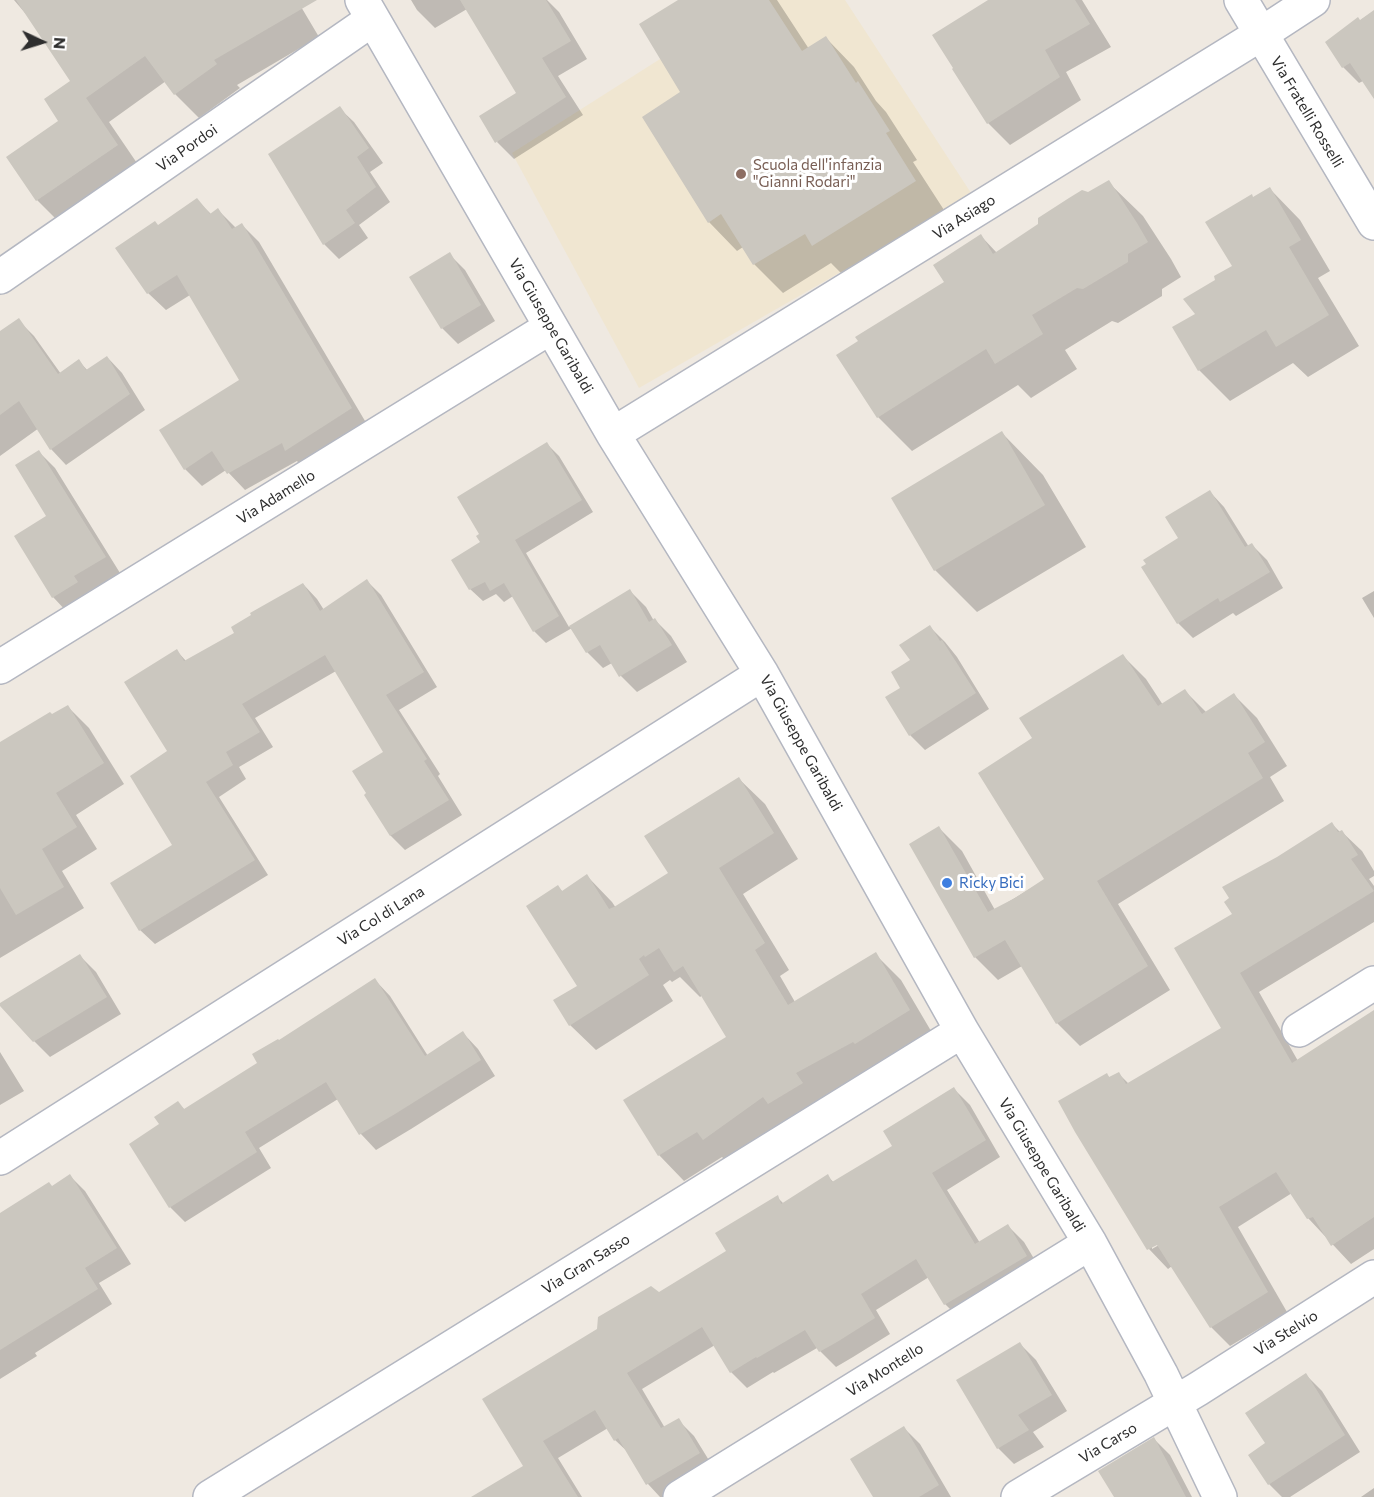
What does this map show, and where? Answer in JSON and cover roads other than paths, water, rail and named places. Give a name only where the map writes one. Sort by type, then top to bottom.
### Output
[{"type":"street","name":"Via Fratelli Rosselli","points":[[1241,0],[1374,224]]},
{"type":"street","name":"Via Asiago","points":[[614,434],[1313,0]]},
{"type":"street","name":"Via Pordoi","points":[[0,277],[368,9]]},
{"type":"street","name":"Via Giuseppe Garibaldi","points":[[368,9],[614,434],[762,674],[962,1032],[1089,1243],[1161,1374],[1186,1396],[1220,1497]]},
{"type":"street","name":"Via Adamello","points":[[0,667],[551,327]]},
{"type":"street","name":"Via Col di Lana","points":[[0,1158],[762,674]]},
{"type":"street","points":[[1299,1030],[1374,983]]},
{"type":"street","name":"Via Gran Sasso","points":[[210,1497],[962,1032]]},
{"type":"street","name":"Via Montello","points":[[680,1497],[1089,1243]]},
{"type":"street","name":"Via Stelvio","points":[[1186,1396],[1374,1277]]},
{"type":"street","name":"Via Carso","points":[[1018,1497],[1186,1396]]},
{"type":"place","name":"Scuola dell'infanzia \"Gianni Rodari\"","points":[[741,174]]},
{"type":"place","name":"Ricky Bici","points":[[947,883]]}]
